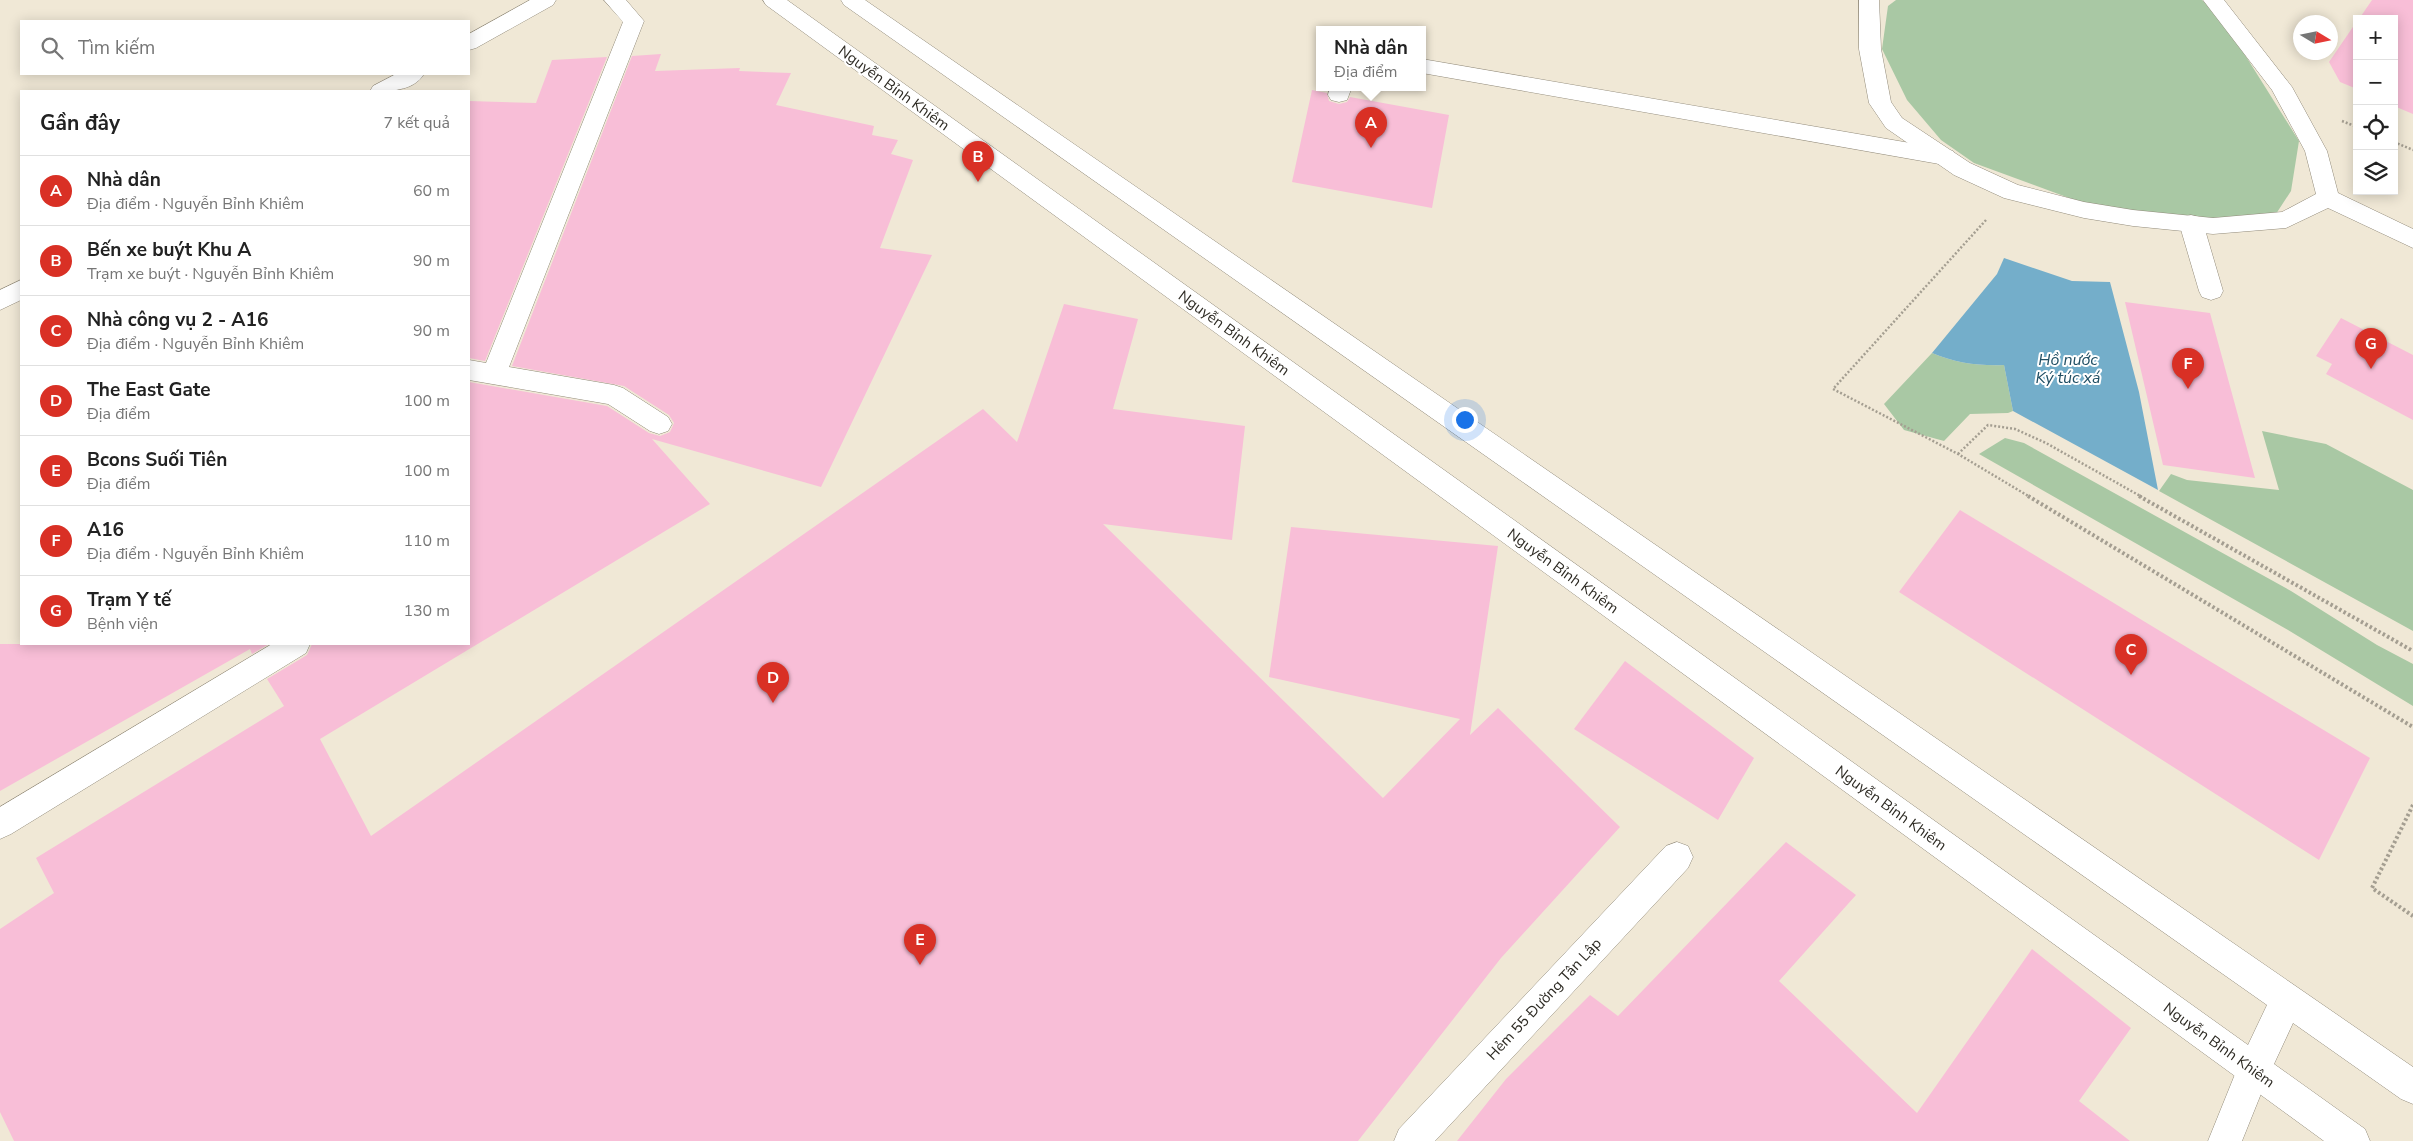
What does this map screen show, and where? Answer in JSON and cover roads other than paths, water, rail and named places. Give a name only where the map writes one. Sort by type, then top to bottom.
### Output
[{"type":"street","points":[[470,42],[546,0]]},
{"type":"street","points":[[494,374],[634,21],[614,0]]},
{"type":"street","name":"Nguyễn Bỉnh Khiêm","points":[[773,0],[2353,1141]]},
{"type":"street","points":[[851,0],[2413,1087]]},
{"type":"street","points":[[1869,0],[1870,48],[1880,103],[1894,124],[1962,169],[2012,192],[2084,210],[2213,226],[2286,220],[2328,198]]},
{"type":"street","points":[[2213,0],[2281,88],[2316,151],[2328,198],[2413,240]]},
{"type":"street","points":[[1426,67],[1945,157]]},
{"type":"street","points":[[383,90],[410,75]]},
{"type":"street","points":[[2192,224],[2211,291]]},
{"type":"street","points":[[0,301],[20,291]]},
{"type":"street","points":[[470,370],[614,395],[659,424]]},
{"type":"street","points":[[0,824],[294,645]]},
{"type":"street","name":"Hẻm 55 Đường Tân Lập","points":[[1411,1141],[1677,856]]},
{"type":"street","points":[[2225,1141],[2254,1070],[2287,999]]},
{"type":"water","name":"Hồ nước Ký túc xá","points":[[2004,258],[2072,281],[2110,282],[2139,392],[2158,490],[2013,411],[2004,365],[1967,363],[1932,353],[1997,274]]},
{"type":"place","name":"Nhà dân","points":[[1371,148]]},
{"type":"place","name":"Bến xe buýt Khu A","points":[[978,182]]},
{"type":"place","name":"Trạm Y tế","points":[[2371,369]]},
{"type":"place","name":"A16","points":[[2188,389]]},
{"type":"place","name":"Nhà công vụ 2 - A16","points":[[2131,675]]},
{"type":"place","name":"The East Gate","points":[[773,703]]},
{"type":"place","name":"Bcons Suối Tiên","points":[[920,965]]}]
